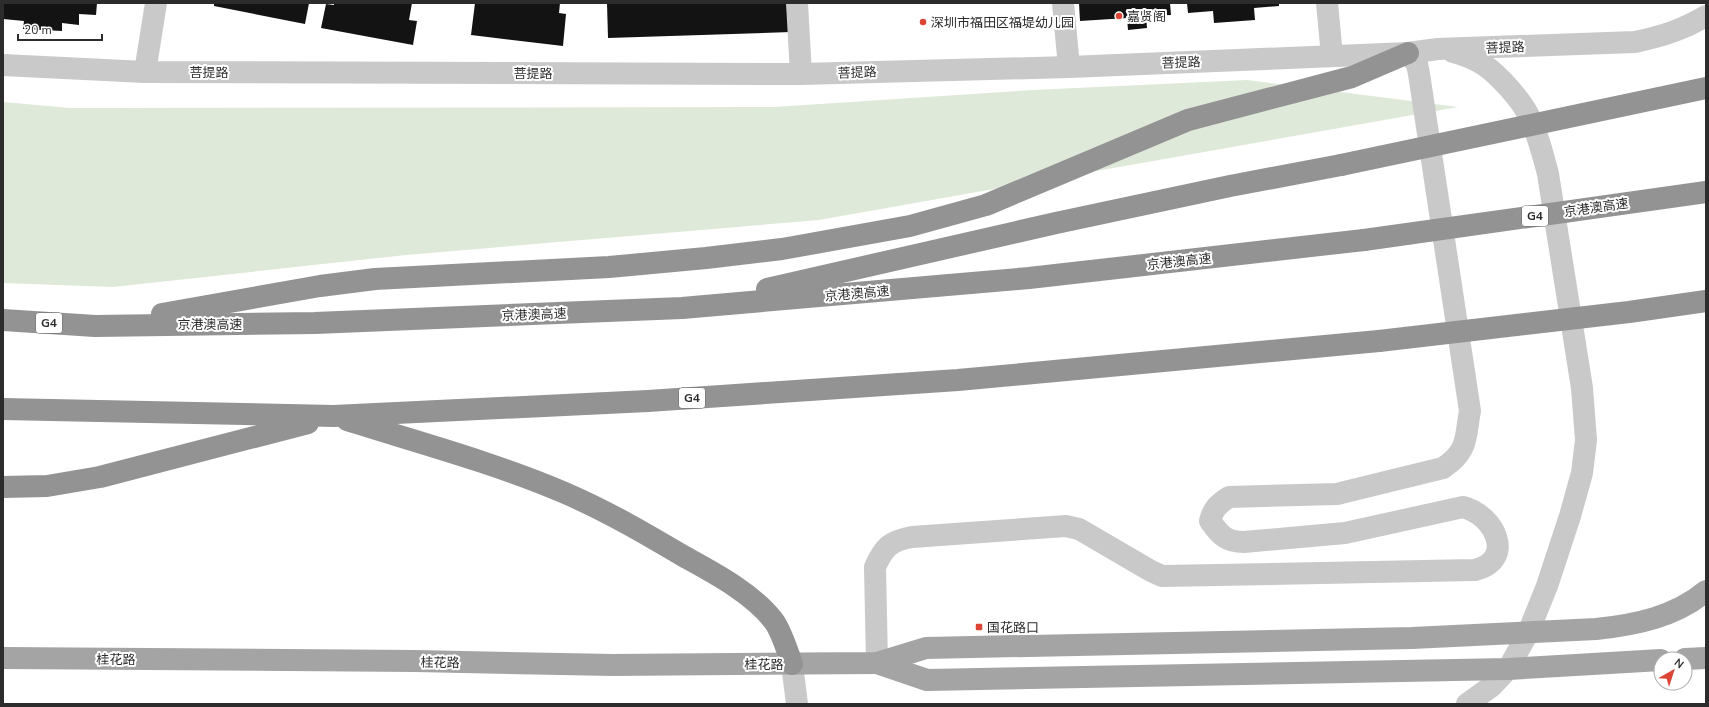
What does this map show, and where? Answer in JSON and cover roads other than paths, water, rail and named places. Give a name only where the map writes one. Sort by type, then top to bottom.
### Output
[{"type":"highway","points":[[95,326],[320,286],[367,280],[609,267],[706,258],[790,248],[910,226],[986,205],[1188,120],[1352,77],[1408,53]]},
{"type":"highway","points":[[682,308],[1230,186],[1341,165],[1706,88]]},
{"type":"highway","name":"京港澳高速","points":[[3,320],[95,326],[315,323],[682,308],[1029,278],[1364,240],[1706,192]]},
{"type":"highway","name":"G4","points":[[3,410],[334,416],[648,401],[958,380],[1379,341],[1629,312],[1706,301]]},
{"type":"highway","points":[[3,487],[47,486],[100,477],[334,416],[502,469],[565,493],[622,520],[706,569],[756,603],[774,620],[792,664]]},
{"type":"main road","points":[[877,663],[926,648],[1412,638],[1622,627],[1644,622],[1678,609],[1698,598],[1706,591]]},
{"type":"main road","name":"桂花路","points":[[3,658],[415,661],[613,665],[877,663]]},
{"type":"main road","points":[[1693,659],[1706,658]]},
{"type":"main road","points":[[877,663],[927,680],[1508,669],[1653,660]]},
{"type":"street","points":[[145,72],[156,3]]},
{"type":"street","points":[[797,3],[801,74]]},
{"type":"street","points":[[1063,3],[1069,67]]},
{"type":"street","points":[[1327,3],[1332,56]]},
{"type":"street","name":"菩提路","points":[[3,66],[145,72],[801,74],[1069,67],[1408,53],[1438,49],[1635,42],[1663,36],[1689,26],[1706,16]]},
{"type":"street","points":[[1438,49],[1466,55],[1485,66],[1513,93],[1528,115],[1540,143],[1548,174],[1582,388],[1586,440],[1582,473],[1570,516],[1547,586],[1528,633],[1508,669],[1492,686],[1466,704]]},
{"type":"street","points":[[877,663],[875,567],[880,555],[888,546],[897,540],[912,537],[1066,526],[1079,529],[1162,576],[1475,570],[1484,568],[1492,560],[1498,550],[1496,532],[1474,509],[1463,507],[1344,532],[1244,542],[1234,542],[1219,535],[1210,521],[1212,511],[1219,503],[1229,497],[1337,494],[1443,468],[1451,462],[1465,444],[1468,433],[1470,411],[1469,403],[1419,74],[1417,64],[1408,53]]},
{"type":"street","points":[[792,664],[797,704]]},
{"type":"place","name":"嘉贤阁","points":[[1119,16]]},
{"type":"place","name":"深圳市福田区福堤幼儿园","points":[[923,22]]},
{"type":"place","name":"国花路口","points":[[979,627]]}]
